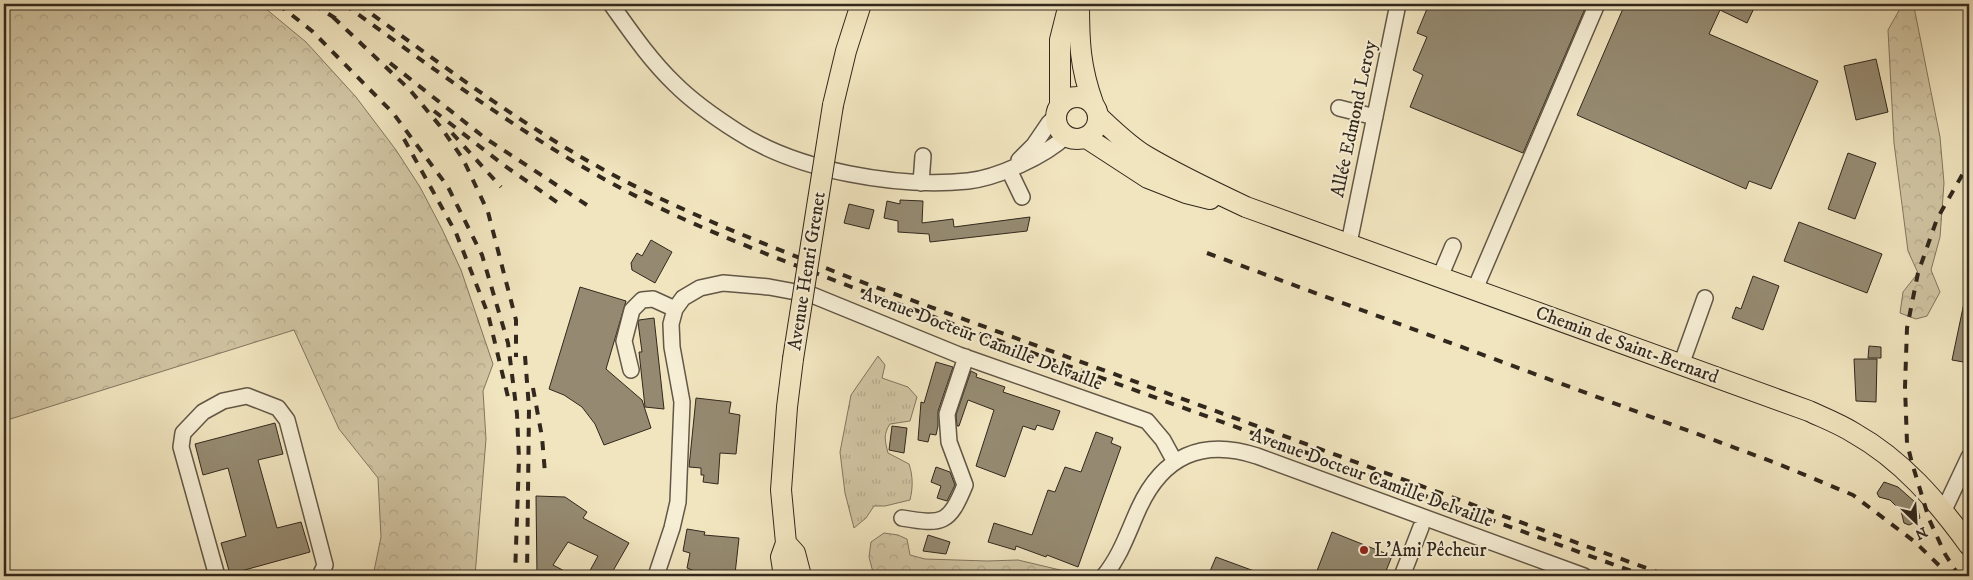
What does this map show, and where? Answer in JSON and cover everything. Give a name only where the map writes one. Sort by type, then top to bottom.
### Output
[{"type":"main road","name":"Avenue Henri Grenet","points":[[784,576],[781,557],[786,543],[782,490],[793,359],[833,105],[846,51],[861,4]]},
{"type":"main road","points":[[1070,4],[1060,40],[1058,127],[1076,137],[1095,128],[1095,110],[1082,68],[1079,30],[1080,4]]},
{"type":"main road","points":[[1058,111],[1069,98],[1076,96],[1088,99],[1095,110]]},
{"type":"main road","name":"Chemin de Saint-Bernard","points":[[1095,110],[1120,137],[1145,155],[1201,186],[1246,207],[1809,411],[1853,432],[1902,466],[1944,510],[1969,545]]},
{"type":"main road","name":"Chemin de Saint-Bernard","points":[[1076,137],[1148,178],[1186,193],[1246,207]]},
{"type":"main road","name":"Avenue Henri Grenet","points":[[786,543],[795,553],[801,576]]},
{"type":"street","points":[[611,4],[644,50],[676,85],[739,132],[780,153],[803,162],[851,174],[922,183],[970,181],[1009,170],[1035,158],[1058,143],[1076,137]]},
{"type":"street","name":"Allée Edmond Leroy","points":[[1349,243],[1398,4]]},
{"type":"street","points":[[1475,289],[1597,4]]},
{"type":"street","points":[[1339,108],[1375,117]]},
{"type":"street","points":[[1009,170],[1034,145],[1058,111]]},
{"type":"street","points":[[922,183],[923,156]]},
{"type":"street","points":[[1009,170],[1022,197]]},
{"type":"street","points":[[1440,276],[1453,246]]},
{"type":"street","name":"Avenue Docteur Camille Delvaille","points":[[675,309],[683,298],[700,288],[723,283],[793,291],[828,302],[966,357],[1146,421],[1163,440],[1175,462],[1200,450],[1219,448],[1241,450],[1584,576]]},
{"type":"street","points":[[1681,365],[1705,298]]},
{"type":"street","points":[[631,370],[624,341],[632,310],[642,300],[653,299],[675,309],[671,324],[672,344],[682,402],[678,502],[668,544],[656,576]]},
{"type":"street","points":[[902,518],[925,522],[944,519],[955,509],[965,485],[949,442],[947,414],[966,357]]},
{"type":"street","points":[[217,576],[181,447],[183,433],[203,412],[223,401],[247,396],[278,408],[287,420],[325,565],[320,576]]},
{"type":"street","points":[[1944,510],[1969,457]]},
{"type":"street","points":[[1104,576],[1122,550],[1139,508],[1153,484],[1164,470],[1175,462]]},
{"type":"street","points":[[1402,576],[1421,528]]},
{"type":"green space","points":[[4,4],[260,4],[306,42],[356,97],[396,150],[420,187],[442,229],[461,270],[493,364],[483,391],[486,439],[475,576],[373,576],[381,537],[378,478],[339,429],[294,330],[4,421]]},
{"type":"green space","points":[[1901,7],[1914,7],[1940,137],[1944,183],[1940,237],[1931,270],[1940,292],[1927,316],[1916,319],[1900,313],[1903,292],[1918,273],[1908,251],[1894,143],[1888,30]]},
{"type":"green space","points":[[878,356],[885,365],[882,378],[908,387],[917,397],[910,421],[890,424],[885,438],[888,453],[909,464],[912,491],[910,500],[885,506],[874,506],[866,518],[854,528],[845,493],[840,452],[851,395]]},
{"type":"green space","points":[[884,533],[898,535],[907,539],[910,555],[925,559],[1018,560],[1077,574],[1076,576],[874,576],[869,557],[871,542]]},
{"type":"building","points":[[1429,4],[1587,4],[1523,153],[1410,107],[1423,75],[1413,70],[1427,37],[1417,33]]},
{"type":"building","points":[[1625,4],[1756,4],[1747,23],[1720,10],[1709,34],[1818,81],[1771,189],[1749,181],[1746,189],[1577,115]]},
{"type":"building","points":[[1876,59],[1888,112],[1856,120],[1844,66]]},
{"type":"building","points":[[1848,153],[1876,163],[1855,219],[1828,209]]},
{"type":"building","points":[[900,200],[923,201],[922,223],[953,219],[954,227],[1030,217],[1027,231],[930,242],[929,234],[898,232],[898,221],[884,218],[887,201],[900,204]]},
{"type":"building","points":[[849,204],[874,210],[869,229],[844,223]]},
{"type":"building","points":[[1799,222],[1882,254],[1867,293],[1784,261]]},
{"type":"building","points":[[651,240],[672,252],[655,283],[632,270],[631,263],[637,253],[642,256]]},
{"type":"building","points":[[1753,276],[1779,286],[1763,330],[1732,318],[1736,307],[1741,309]]},
{"type":"building","points":[[580,287],[626,301],[606,369],[642,400],[651,428],[604,445],[595,424],[582,407],[564,395],[549,389]]},
{"type":"building","points":[[1964,303],[1969,303],[1969,363],[1952,360]]},
{"type":"building","points":[[654,318],[664,409],[645,407],[639,352],[642,352],[638,322],[639,320]]},
{"type":"building","points":[[1869,346],[1881,347],[1881,358],[1868,358]]},
{"type":"building","points":[[1854,359],[1877,359],[1876,402],[1856,401]]},
{"type":"building","points":[[936,362],[953,367],[938,411],[936,435],[930,434],[928,442],[918,440],[921,402],[924,403]]},
{"type":"building","points":[[971,371],[977,374],[976,377],[1005,387],[1003,392],[1060,411],[1053,430],[1037,425],[1035,430],[1023,426],[1005,477],[976,466],[994,410],[968,400],[959,426],[957,426],[956,415]]},
{"type":"building","points":[[696,398],[731,402],[729,413],[740,415],[736,454],[720,453],[718,484],[703,482],[704,475],[701,475],[701,468],[689,467]]},
{"type":"building","points":[[275,423],[283,454],[258,460],[277,528],[301,522],[310,552],[230,574],[221,543],[246,536],[228,468],[203,475],[195,444]]},
{"type":"building","points":[[892,426],[907,428],[904,453],[889,450]]},
{"type":"building","points":[[1096,432],[1113,438],[1111,443],[1121,447],[1078,567],[1016,546],[1015,550],[988,542],[994,523],[1032,535],[1048,490],[1055,492],[1065,467],[1081,472]]},
{"type":"building","points":[[936,467],[950,472],[955,485],[947,501],[937,498],[941,486],[931,482]]},
{"type":"building","points":[[1884,482],[1898,487],[1916,503],[1920,518],[1916,522],[1909,525],[1904,523],[1901,511],[1890,500],[1879,497],[1877,493]]},
{"type":"building","points":[[536,496],[565,497],[587,512],[583,518],[629,543],[610,576],[587,576],[598,556],[568,542],[553,565],[574,576],[537,576]]},
{"type":"building","points":[[687,529],[705,532],[704,535],[739,538],[735,574],[705,571],[704,575],[687,568],[690,553],[683,551]]},
{"type":"building","points":[[1332,532],[1392,556],[1384,576],[1315,576]]},
{"type":"building","points":[[928,535],[950,542],[946,554],[923,551]]},
{"type":"building","points":[[1216,557],[1265,575],[1208,576]]},
{"type":"railway","points":[[278,4],[312,31],[393,113],[448,187],[482,255],[508,343],[517,414],[519,459],[515,576]]},
{"type":"railway","points":[[313,4],[338,20]]},
{"type":"railway","points":[[344,4],[543,143],[613,184],[670,213],[759,251],[849,286],[1645,576]]},
{"type":"railway","points":[[358,4],[485,96],[551,139],[619,178],[705,219],[851,278],[1668,576]]},
{"type":"railway","points":[[333,17],[410,90],[440,126],[463,159],[488,212],[516,320],[516,357]]},
{"type":"railway","points":[[390,63],[485,138],[593,209]]},
{"type":"railway","points":[[434,111],[505,166],[564,207]]},
{"type":"railway","points":[[452,133],[501,187]]},
{"type":"railway","points":[[404,139],[456,233],[488,314],[508,397]]},
{"type":"railway","points":[[1959,576],[1945,554],[1929,519],[1912,463],[1907,443],[1905,387],[1907,328],[1918,273],[1937,219],[1969,163]]},
{"type":"railway","points":[[1207,253],[1776,463],[1853,495],[1915,542],[1950,576]]},
{"type":"railway","points":[[525,356],[529,408],[527,576]]},
{"type":"railway","points":[[533,388],[542,437],[545,473]]},
{"type":"place","name":"L'Ami Pêcheur","points":[[1364,550]]}]
